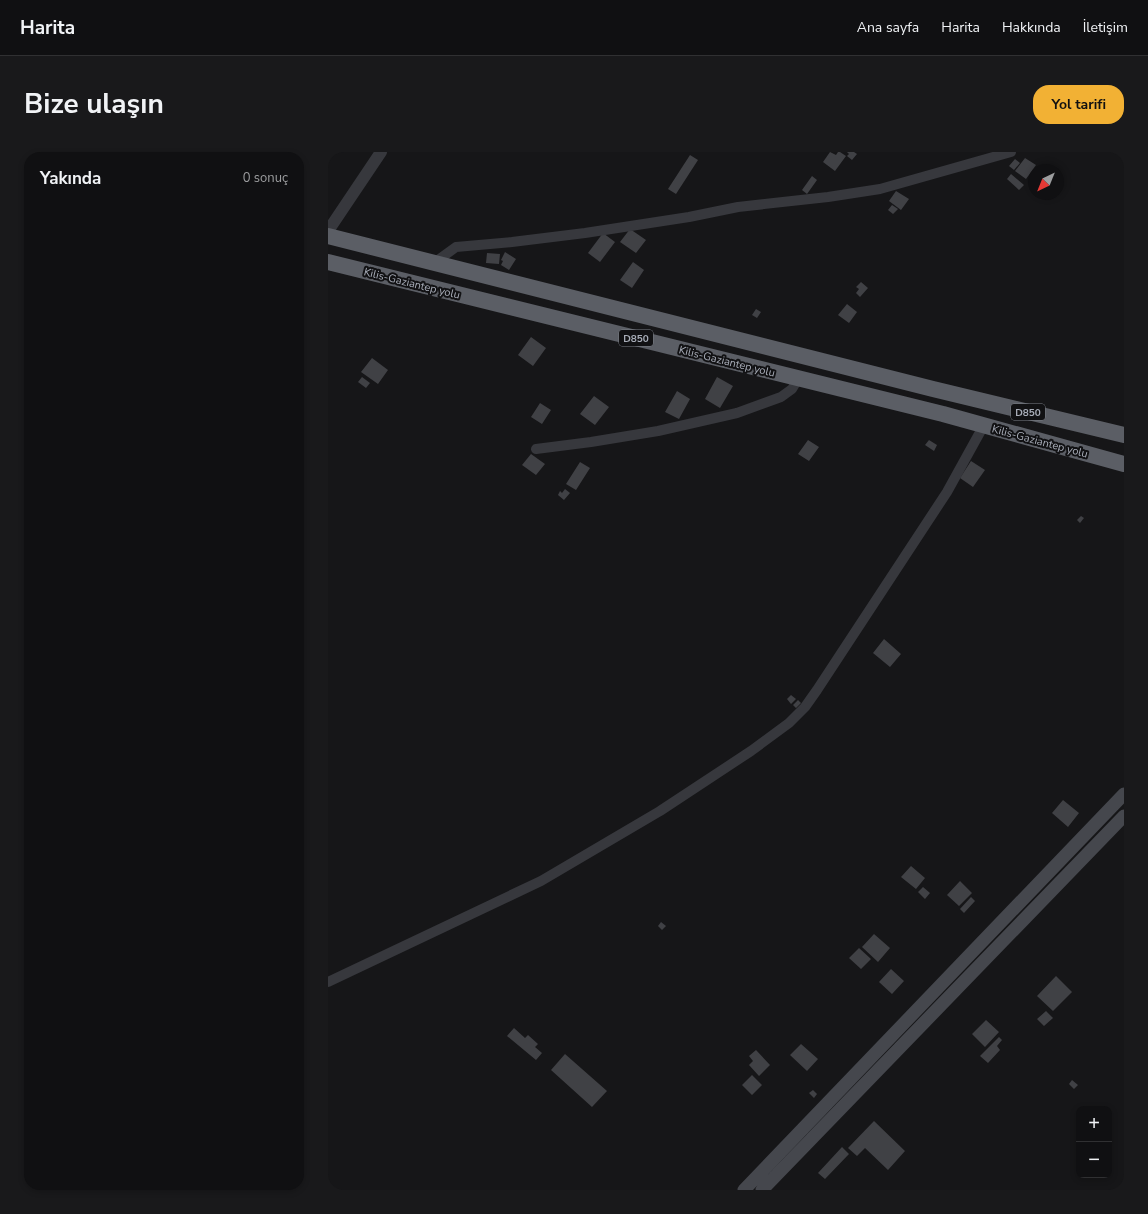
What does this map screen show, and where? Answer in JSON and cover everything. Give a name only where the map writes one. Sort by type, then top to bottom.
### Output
[{"type":"highway","name":"Kilis-Gaziantep yolu","points":[[328,236],[925,387],[1124,435]]},
{"type":"highway","name":"Kilis-Gaziantep yolu","points":[[328,262],[943,414],[1124,464]]},
{"type":"main road","points":[[744,1190],[1124,794]]},
{"type":"main road","points":[[762,1190],[1124,816]]},
{"type":"street","points":[[328,231],[382,152]]},
{"type":"street","points":[[434,263],[456,247],[585,233],[689,217],[738,207],[828,197],[880,189],[1011,152]]},
{"type":"street","points":[[536,449],[658,431],[737,413],[781,396],[792,389],[798,378]]},
{"type":"street","points":[[328,982],[542,881],[660,811],[751,751],[789,723],[805,707],[817,690],[947,492],[984,425]]},
{"type":"building","points":[[830,152],[836,155],[840,152],[846,156],[835,171],[823,162]]},
{"type":"building","points":[[847,152],[854,152],[857,154],[852,160],[847,156],[849,154]]},
{"type":"building","points":[[690,155],[698,160],[676,194],[668,189]]},
{"type":"building","points":[[1025,158],[1034,164],[1028,164],[1028,176],[1026,179],[1015,171]]},
{"type":"building","points":[[1015,159],[1020,163],[1014,170],[1009,166]]},
{"type":"building","points":[[1011,174],[1024,185],[1019,190],[1007,179]]},
{"type":"building","points":[[812,176],[817,180],[807,194],[802,190]]},
{"type":"building","points":[[896,191],[909,199],[901,210],[889,201]]},
{"type":"building","points":[[892,205],[898,209],[893,214],[888,210]]},
{"type":"building","points":[[630,229],[646,240],[636,253],[620,242]]},
{"type":"building","points":[[603,233],[615,242],[600,262],[588,253]]},
{"type":"building","points":[[505,252],[516,259],[509,270],[501,265],[503,261],[501,260]]},
{"type":"building","points":[[487,253],[500,254],[499,264],[486,263]]},
{"type":"building","points":[[633,262],[644,270],[632,288],[620,280]]},
{"type":"building","points":[[861,282],[868,288],[860,297],[856,293],[859,289],[856,287]]},
{"type":"building","points":[[847,304],[857,312],[849,323],[838,315]]},
{"type":"building","points":[[756,309],[761,312],[757,318],[752,315]]},
{"type":"building","points":[[531,337],[546,348],[533,366],[518,355]]},
{"type":"building","points":[[372,358],[388,370],[378,384],[361,372]]},
{"type":"building","points":[[362,377],[370,383],[366,388],[358,382]]},
{"type":"building","points":[[717,377],[733,386],[720,408],[705,399]]},
{"type":"building","points":[[677,391],[690,399],[679,419],[665,412]]},
{"type":"building","points":[[594,396],[609,407],[595,425],[580,414]]},
{"type":"building","points":[[540,403],[551,410],[542,424],[531,417]]},
{"type":"building","points":[[808,440],[819,447],[809,461],[798,454]]},
{"type":"building","points":[[929,440],[937,445],[934,451],[925,445]]},
{"type":"building","points":[[531,454],[545,464],[536,475],[522,465]]},
{"type":"building","points":[[971,461],[985,470],[973,487],[960,478]]},
{"type":"building","points":[[580,462],[590,468],[576,490],[566,484]]},
{"type":"building","points":[[565,489],[570,493],[564,500],[558,495],[560,491],[562,493]]},
{"type":"building","points":[[1081,516],[1084,518],[1080,523],[1077,520]]},
{"type":"building","points":[[884,639],[901,654],[890,667],[873,653]]},
{"type":"building","points":[[791,695],[796,699],[791,704],[787,699]]},
{"type":"building","points":[[798,700],[801,703],[796,708],[793,705]]},
{"type":"building","points":[[1063,800],[1079,813],[1068,827],[1052,813]]},
{"type":"building","points":[[911,866],[925,878],[916,889],[901,877]]},
{"type":"building","points":[[960,881],[972,893],[959,906],[947,895]]},
{"type":"building","points":[[923,887],[930,893],[925,899],[918,892]]},
{"type":"building","points":[[971,897],[975,901],[964,913],[960,909]]},
{"type":"building","points":[[661,922],[666,926],[662,930],[658,926]]},
{"type":"building","points":[[874,934],[890,948],[878,962],[862,947]]},
{"type":"building","points":[[859,948],[871,959],[861,969],[849,958]]},
{"type":"building","points":[[891,969],[904,981],[892,994],[879,982]]},
{"type":"building","points":[[1056,976],[1072,992],[1053,1011],[1037,996]]},
{"type":"building","points":[[1046,1011],[1053,1018],[1044,1026],[1037,1019]]},
{"type":"building","points":[[986,1020],[999,1032],[985,1047],[972,1034]]},
{"type":"building","points":[[514,1028],[525,1038],[528,1035],[538,1044],[535,1047],[542,1053],[536,1060],[507,1036]]},
{"type":"building","points":[[999,1037],[1002,1040],[997,1046],[1000,1050],[988,1063],[980,1056]]},
{"type":"building","points":[[801,1044],[818,1059],[807,1071],[790,1055]]},
{"type":"building","points":[[756,1050],[770,1065],[759,1076],[749,1065],[753,1061],[749,1056]]},
{"type":"building","points":[[565,1054],[607,1091],[592,1107],[551,1070]]},
{"type":"building","points":[[752,1075],[762,1085],[752,1095],[742,1085]]},
{"type":"building","points":[[1072,1080],[1078,1085],[1074,1089],[1069,1084]]},
{"type":"building","points":[[813,1090],[817,1094],[814,1098],[809,1093]]},
{"type":"building","points":[[874,1121],[905,1151],[888,1170],[865,1148],[857,1156],[848,1148]]},
{"type":"building","points":[[842,1147],[849,1154],[825,1179],[818,1173]]}]
